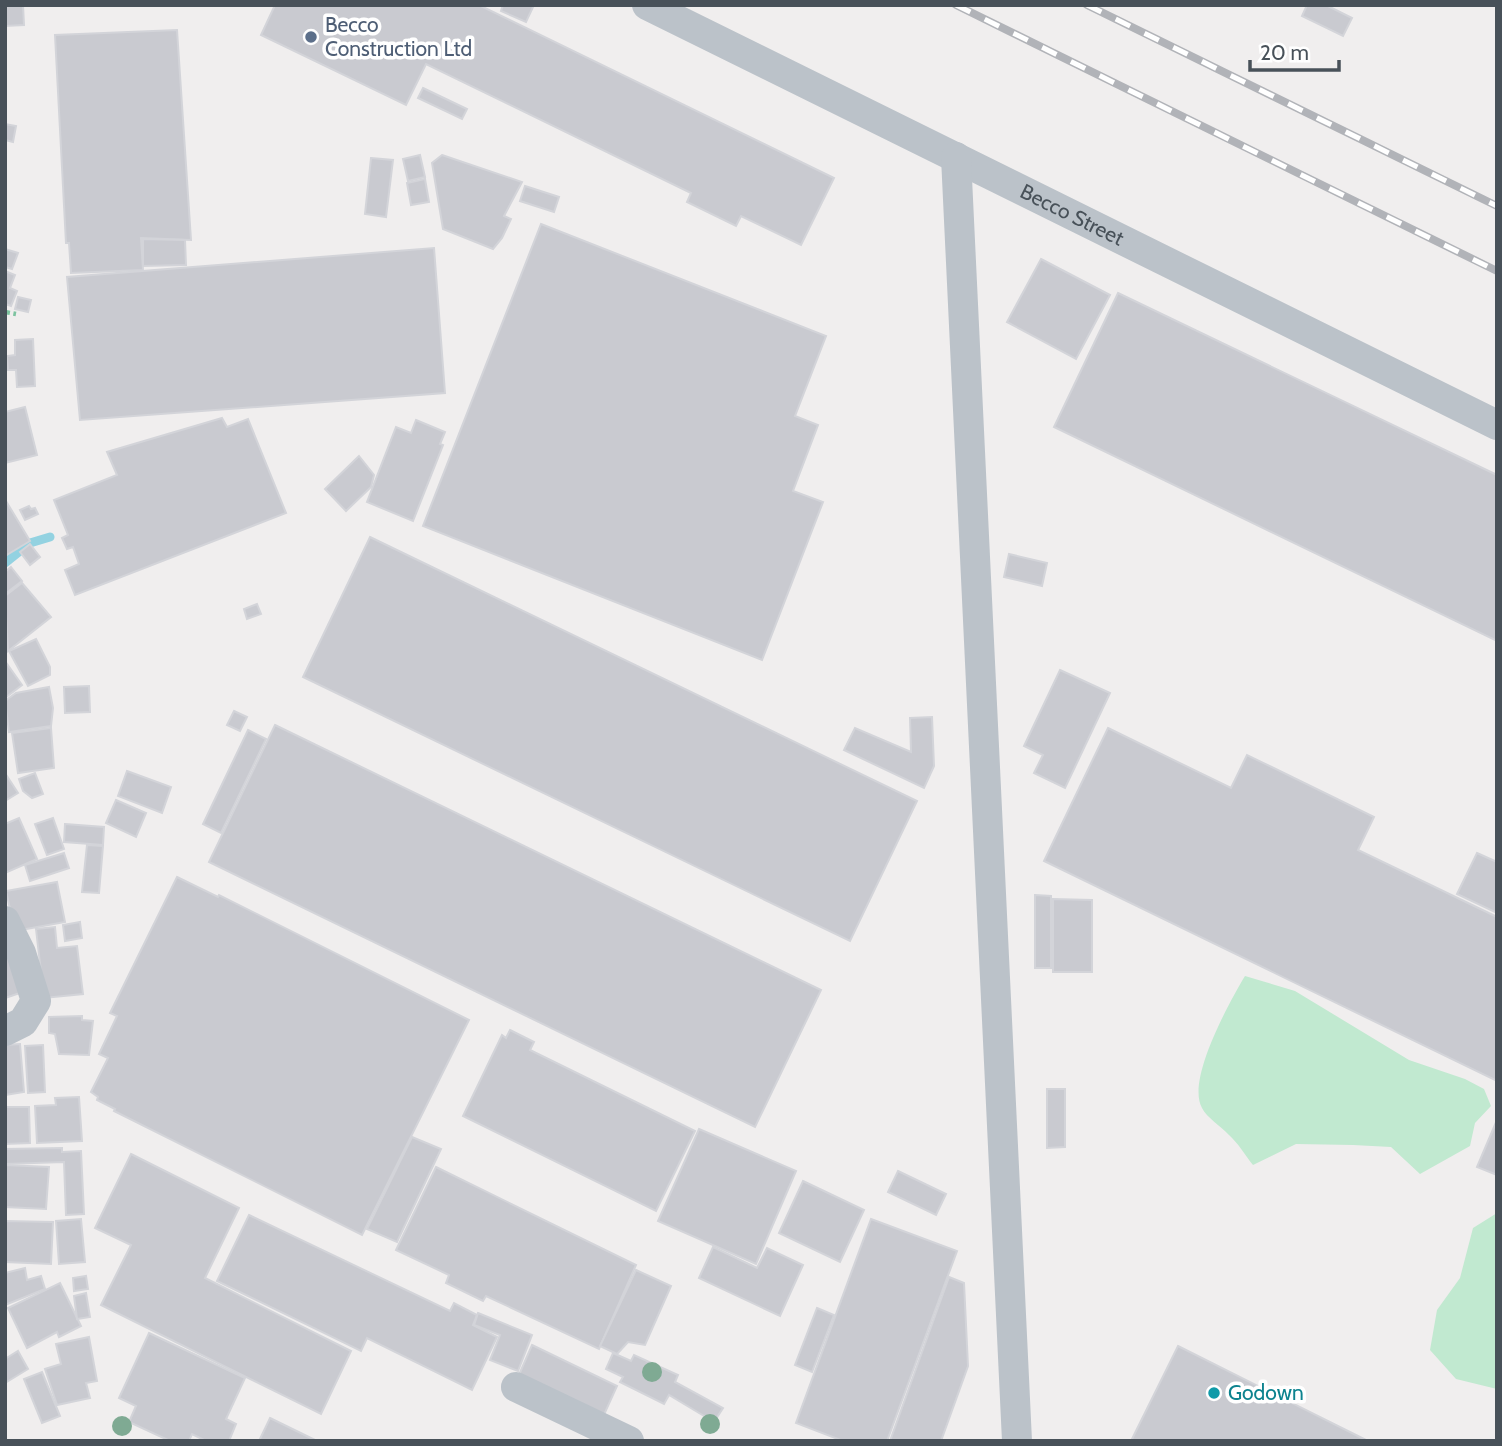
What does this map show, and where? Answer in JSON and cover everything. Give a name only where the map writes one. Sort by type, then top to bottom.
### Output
[{"type":"street","name":"Becco Street","points":[[647,5],[1497,425]]},
{"type":"street","points":[[956,157],[1017,1441]]},
{"type":"street","points":[[5,921],[21,953],[36,1001],[23,1023],[5,1031]]},
{"type":"street","points":[[516,1387],[629,1441]]},
{"type":"path","points":[[5,312],[16,314]]},
{"type":"green space","points":[[1245,976],[1295,991],[1409,1060],[1465,1079],[1484,1089],[1491,1106],[1475,1123],[1470,1146],[1420,1174],[1391,1147],[1296,1144],[1253,1165],[1232,1138],[1204,1112],[1199,1095],[1200,1079],[1212,1041]]},
{"type":"green space","points":[[1497,1213],[1497,1389],[1456,1379],[1430,1350],[1437,1310],[1460,1278],[1473,1228]]},
{"type":"building","points":[[5,5],[23,5],[24,25],[5,26]]},
{"type":"building","points":[[275,5],[479,5],[834,178],[801,245],[741,216],[736,226],[687,202],[691,193],[426,64],[406,105],[261,35]]},
{"type":"building","points":[[503,5],[534,5],[526,22],[501,11]]},
{"type":"building","points":[[1307,5],[1326,5],[1352,18],[1343,36],[1302,16]]},
{"type":"building","points":[[177,30],[191,240],[141,238],[143,270],[71,273],[69,243],[66,243],[55,35]]},
{"type":"building","points":[[423,88],[467,109],[462,119],[418,98]]},
{"type":"building","points":[[5,124],[16,126],[13,142],[5,140]]},
{"type":"building","points":[[420,155],[425,177],[408,181],[403,159]]},
{"type":"building","points":[[442,155],[522,182],[504,216],[511,219],[493,249],[443,229],[432,163]]},
{"type":"building","points":[[371,158],[393,160],[386,217],[365,214]]},
{"type":"building","points":[[425,179],[429,202],[411,205],[407,183]]},
{"type":"building","points":[[525,186],[559,197],[554,212],[520,201]]},
{"type":"building","points":[[541,224],[826,336],[795,416],[818,425],[793,491],[823,502],[762,660],[423,526]]},
{"type":"building","points":[[143,239],[185,240],[186,265],[143,266]]},
{"type":"building","points":[[434,248],[445,393],[80,420],[67,277]]},
{"type":"building","points":[[5,249],[18,253],[12,269],[5,267]]},
{"type":"building","points":[[1041,259],[1110,295],[1076,359],[1007,322]]},
{"type":"building","points":[[5,271],[15,275],[10,288],[17,291],[11,306],[5,304]]},
{"type":"building","points":[[1118,293],[1497,475],[1497,641],[1054,427]]},
{"type":"building","points":[[18,297],[31,300],[28,312],[15,309]]},
{"type":"building","points":[[33,339],[35,386],[17,387],[16,370],[8,370],[7,356],[15,355],[15,340]]},
{"type":"building","points":[[25,407],[37,455],[5,463],[5,412]]},
{"type":"building","points":[[222,418],[227,427],[248,419],[286,513],[75,595],[65,570],[79,564],[73,547],[67,549],[62,538],[68,535],[54,500],[117,475],[107,452]]},
{"type":"building","points":[[416,420],[445,432],[440,444],[443,445],[413,521],[367,502],[396,427],[411,433]]},
{"type":"building","points":[[359,456],[374,475],[371,487],[346,511],[325,489]]},
{"type":"building","points":[[5,501],[30,541],[5,556]]},
{"type":"building","points":[[29,506],[31,509],[35,508],[38,514],[25,520],[20,510]]},
{"type":"building","points":[[370,537],[917,801],[850,941],[303,677]]},
{"type":"building","points":[[30,544],[40,557],[30,565],[20,552]]},
{"type":"building","points":[[1009,554],[1047,563],[1042,586],[1004,577]]},
{"type":"building","points":[[11,567],[22,581],[5,594],[5,572]]},
{"type":"building","points":[[22,583],[51,617],[8,651],[5,596]]},
{"type":"building","points":[[257,604],[261,614],[247,619],[244,609]]},
{"type":"building","points":[[36,639],[50,667],[50,675],[28,686],[9,651]]},
{"type":"building","points":[[5,661],[22,685],[5,698]]},
{"type":"building","points":[[1060,670],[1110,693],[1065,788],[1034,773],[1043,755],[1024,746]]},
{"type":"building","points":[[89,686],[90,712],[65,713],[64,687]]},
{"type":"building","points":[[49,687],[53,708],[51,726],[9,732],[5,701],[16,693]]},
{"type":"building","points":[[234,711],[247,717],[240,731],[227,725]]},
{"type":"building","points":[[932,717],[934,766],[924,788],[844,750],[855,728],[911,752],[910,718]]},
{"type":"building","points":[[275,725],[821,990],[755,1127],[209,862]]},
{"type":"building","points":[[51,728],[54,768],[18,773],[12,733]]},
{"type":"building","points":[[1108,728],[1231,788],[1247,755],[1374,817],[1358,850],[1497,917],[1497,1081],[1044,861]]},
{"type":"building","points":[[248,730],[266,739],[221,833],[203,824]]},
{"type":"building","points":[[127,771],[171,787],[162,813],[118,796]]},
{"type":"building","points":[[5,773],[18,793],[5,801]]},
{"type":"building","points":[[35,773],[43,794],[32,798],[23,791],[19,779]]},
{"type":"building","points":[[116,800],[146,813],[136,837],[106,823]]},
{"type":"building","points":[[19,818],[37,859],[5,873],[5,824]]},
{"type":"building","points":[[53,818],[64,849],[47,855],[35,824]]},
{"type":"building","points":[[65,824],[104,827],[103,845],[64,842]]},
{"type":"building","points":[[87,845],[103,846],[99,893],[82,892]]},
{"type":"building","points":[[64,853],[69,868],[30,881],[25,865]]},
{"type":"building","points":[[1477,853],[1497,862],[1497,913],[1457,894]]},
{"type":"building","points":[[177,877],[218,897],[219,895],[469,1020],[362,1235],[114,1111],[115,1109],[97,1100],[98,1097],[91,1092],[108,1058],[99,1054],[117,1016],[110,1013]]},
{"type":"building","points":[[57,882],[65,922],[15,931],[6,891]]},
{"type":"building","points":[[1035,895],[1051,896],[1051,968],[1035,968]]},
{"type":"building","points":[[1053,899],[1092,900],[1092,972],[1053,972]]},
{"type":"building","points":[[80,922],[82,938],[65,941],[63,925]]},
{"type":"building","points":[[55,927],[57,948],[77,946],[83,994],[44,998],[36,929]]},
{"type":"building","points":[[5,936],[29,990],[5,998]]},
{"type":"building","points":[[82,1016],[82,1020],[93,1021],[89,1055],[59,1054],[55,1034],[49,1033],[49,1017]]},
{"type":"building","points":[[510,1030],[534,1042],[530,1050],[695,1131],[656,1211],[463,1116],[502,1035],[506,1038]]},
{"type":"building","points":[[20,1044],[24,1092],[5,1095],[5,1045]]},
{"type":"building","points":[[43,1045],[45,1092],[28,1093],[25,1046]]},
{"type":"building","points":[[1047,1089],[1065,1089],[1065,1147],[1047,1148]]},
{"type":"building","points":[[79,1097],[82,1141],[37,1143],[35,1106],[56,1105],[55,1098]]},
{"type":"building","points":[[5,1107],[29,1107],[30,1143],[5,1144]]},
{"type":"building","points":[[1497,1120],[1497,1175],[1477,1167]]},
{"type":"building","points":[[699,1129],[796,1171],[756,1264],[658,1221]]},
{"type":"building","points":[[412,1137],[441,1149],[397,1242],[367,1229]]},
{"type":"building","points":[[62,1148],[62,1152],[81,1151],[84,1214],[66,1215],[64,1162],[5,1164],[5,1149]]},
{"type":"building","points":[[131,1154],[239,1208],[205,1278],[351,1351],[321,1414],[101,1305],[131,1245],[95,1228]]},
{"type":"building","points":[[5,1165],[49,1167],[46,1209],[5,1207]]},
{"type":"building","points":[[436,1167],[636,1265],[599,1349],[486,1296],[483,1301],[446,1283],[449,1275],[396,1250]]},
{"type":"building","points":[[898,1171],[946,1194],[936,1215],[888,1192]]},
{"type":"building","points":[[803,1181],[864,1210],[840,1262],[779,1233]]},
{"type":"building","points":[[249,1215],[450,1311],[454,1303],[477,1315],[473,1325],[497,1337],[472,1390],[367,1338],[361,1351],[217,1281]]},
{"type":"building","points":[[81,1219],[85,1262],[59,1264],[56,1221]]},
{"type":"building","points":[[871,1219],[957,1251],[887,1441],[843,1441],[796,1423]]},
{"type":"building","points":[[5,1221],[53,1222],[51,1264],[5,1262]]},
{"type":"building","points":[[713,1247],[757,1268],[767,1248],[803,1265],[780,1316],[699,1278]]},
{"type":"building","points":[[25,1268],[27,1280],[41,1276],[45,1289],[5,1305],[5,1273]]},
{"type":"building","points":[[636,1270],[671,1286],[645,1345],[628,1342],[617,1354],[600,1346]]},
{"type":"building","points":[[86,1276],[88,1289],[74,1291],[73,1278]]},
{"type":"building","points":[[949,1277],[964,1283],[968,1366],[941,1441],[890,1441]]},
{"type":"building","points":[[60,1283],[81,1326],[59,1337],[57,1332],[27,1348],[8,1308]]},
{"type":"building","points":[[86,1293],[90,1317],[77,1319],[74,1296]]},
{"type":"building","points":[[817,1308],[834,1315],[812,1372],[795,1365]]},
{"type":"building","points":[[478,1313],[532,1335],[518,1371],[490,1360],[500,1335],[474,1325]]},
{"type":"building","points":[[149,1333],[245,1378],[226,1419],[236,1424],[229,1441],[206,1441],[192,1434],[189,1441],[170,1441],[129,1422],[136,1406],[119,1398]]},
{"type":"building","points":[[89,1337],[97,1381],[86,1383],[90,1398],[57,1405],[45,1369],[61,1364],[56,1344]]},
{"type":"building","points":[[532,1345],[617,1386],[603,1417],[518,1377]]},
{"type":"building","name":"Godown","points":[[1178,1346],[1368,1441],[1131,1441]]},
{"type":"building","points":[[18,1351],[28,1369],[5,1383],[5,1359]]},
{"type":"building","points":[[613,1353],[631,1361],[634,1355],[678,1375],[675,1382],[723,1408],[714,1422],[669,1395],[664,1404],[620,1382],[623,1377],[606,1369]]},
{"type":"building","points":[[42,1372],[60,1416],[42,1423],[24,1379]]},
{"type":"building","points":[[270,1418],[317,1441],[259,1441]]},
{"type":"waterway","points":[[5,563],[30,543],[50,537]]},
{"type":"railway","points":[[956,5],[1497,271]]},
{"type":"railway","points":[[1087,5],[1497,206]]},
{"type":"place","name":"Becco Construction Ltd","points":[[311,37]]},
{"type":"place","name":"Godown","points":[[1214,1393]]}]
